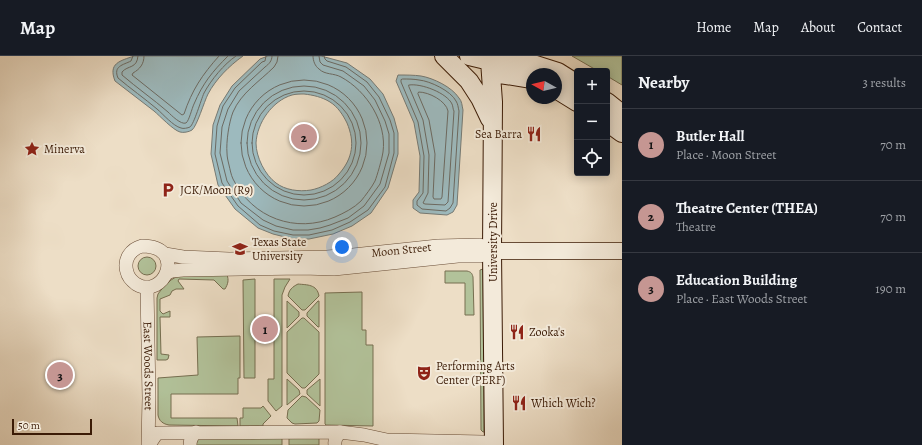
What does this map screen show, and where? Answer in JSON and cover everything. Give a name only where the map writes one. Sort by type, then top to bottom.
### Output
[{"type":"main road","points":[[444,56],[469,82],[477,93],[493,128]]},
{"type":"main road","points":[[469,56],[490,61],[502,58],[520,60],[558,72],[574,82]]},
{"type":"main road","points":[[490,61],[500,74],[526,78]]},
{"type":"main road","name":"University Drive","points":[[490,61],[493,102],[492,251],[494,445]]},
{"type":"main road","points":[[562,93],[574,100]]},
{"type":"main road","points":[[610,104],[622,114]]},
{"type":"main road","points":[[610,124],[622,133]]},
{"type":"street","name":"Moon Street","points":[[165,254],[183,257],[228,259],[328,257],[353,256],[438,246],[480,245],[492,251]]},
{"type":"street","points":[[142,246],[156,247],[165,254],[167,260],[167,273],[156,285],[147,287],[140,286],[131,280],[127,271],[126,265],[128,255],[142,246]]},
{"type":"street","name":"Moon Street","points":[[167,273],[172,271],[188,270],[303,268],[334,269],[458,256],[480,256],[492,251],[622,251]]},
{"type":"street","name":"East Woods Street","points":[[147,287],[149,445]]},
{"type":"street","points":[[190,445],[191,437],[196,432]]},
{"type":"street","points":[[149,445],[157,433],[196,432],[340,432],[387,440],[483,442],[489,445]]},
{"type":"street","points":[[335,445],[334,440],[340,432]]},
{"type":"green space","points":[[572,56],[622,56],[622,85],[610,78],[610,68],[593,68]]},
{"type":"green space","points":[[143,257],[151,257],[156,262],[154,273],[151,275],[143,275],[138,270],[138,262]]},
{"type":"green space","points":[[483,269],[484,432],[481,430],[480,270]]},
{"type":"green space","points":[[445,271],[467,271],[472,274],[474,315],[465,315],[465,283],[445,283]]},
{"type":"green space","points":[[227,275],[228,282],[225,289],[223,289],[214,280],[179,279],[178,281],[184,289],[176,289],[172,291],[170,295],[160,299],[160,311],[163,314],[170,311],[170,317],[160,317],[161,354],[169,355],[168,359],[166,360],[157,360],[157,298],[161,290],[171,280],[180,276]]},
{"type":"green space","points":[[255,279],[255,378],[244,378],[243,280]]},
{"type":"green space","points":[[274,279],[290,279],[282,295],[282,406],[276,411],[268,401],[268,379],[274,379]]},
{"type":"green space","points":[[298,284],[314,287],[318,292],[319,296],[305,310],[302,310],[288,296],[291,289]]},
{"type":"green space","points":[[362,292],[362,330],[366,330],[366,345],[373,345],[373,426],[326,425],[325,293]]},
{"type":"green space","points":[[287,301],[299,312],[299,316],[287,328]]},
{"type":"green space","points":[[318,301],[319,327],[307,316],[307,313]]},
{"type":"green space","points":[[302,318],[304,318],[319,332],[319,374],[305,388],[302,388],[287,373],[287,332]]},
{"type":"green space","points":[[240,336],[240,378],[238,378],[238,394],[171,394],[171,418],[237,418],[238,426],[169,425],[162,422],[158,415],[158,378],[198,375],[197,337]]},
{"type":"green space","points":[[287,379],[299,390],[300,394],[287,405]]},
{"type":"green space","points":[[320,379],[320,406],[307,394],[307,390]]},
{"type":"green space","points":[[302,396],[306,397],[320,410],[319,421],[317,423],[295,424],[287,418],[288,410]]},
{"type":"green space","points":[[263,406],[271,416],[263,424],[263,426],[240,426],[240,418],[243,418],[243,408],[261,408]]},
{"type":"green space","points":[[199,437],[282,437],[282,445],[196,445]]},
{"type":"green space","points":[[289,437],[319,437],[319,445],[289,445]]},
{"type":"water","points":[[134,56],[243,56],[228,68],[215,83],[208,94],[194,128],[188,132],[180,132],[174,129],[154,111],[115,81],[113,75],[114,66],[120,61]]},
{"type":"water","points":[[268,56],[321,56],[347,63],[370,79],[383,94],[394,118],[398,133],[398,154],[388,188],[371,213],[352,226],[333,234],[309,239],[293,239],[273,234],[258,228],[235,209],[218,185],[211,154],[213,125],[220,105],[232,86],[260,59]],"holes":[[[307,94],[327,100],[340,111],[350,130],[352,143],[350,156],[344,168],[334,180],[315,189],[297,191],[288,189],[272,180],[259,160],[256,143],[259,128],[267,114],[278,102],[292,95]]]},
{"type":"water","points":[[398,75],[413,75],[431,79],[452,90],[460,99],[463,110],[457,205],[453,212],[447,215],[420,213],[413,208],[413,200],[419,192],[420,156],[414,123],[396,81]]},
{"type":"place","name":"Sea Barra","points":[[534,134]]},
{"type":"place","name":"Theatre Center (THEA)","points":[[304,137]]},
{"type":"place","name":"Minerva","points":[[32,149]]},
{"type":"place","name":"JCK/Moon (R9)","points":[[168,190]]},
{"type":"place","name":"Texas State University","points":[[240,249]]},
{"type":"place","name":"Butler Hall","points":[[265,329]]},
{"type":"place","name":"Zooka's","points":[[517,332]]},
{"type":"place","name":"Performing Arts Center (PERF)","points":[[424,373]]},
{"type":"place","name":"Education Building","points":[[60,375]]},
{"type":"place","name":"Which Wich?","points":[[519,403]]}]
